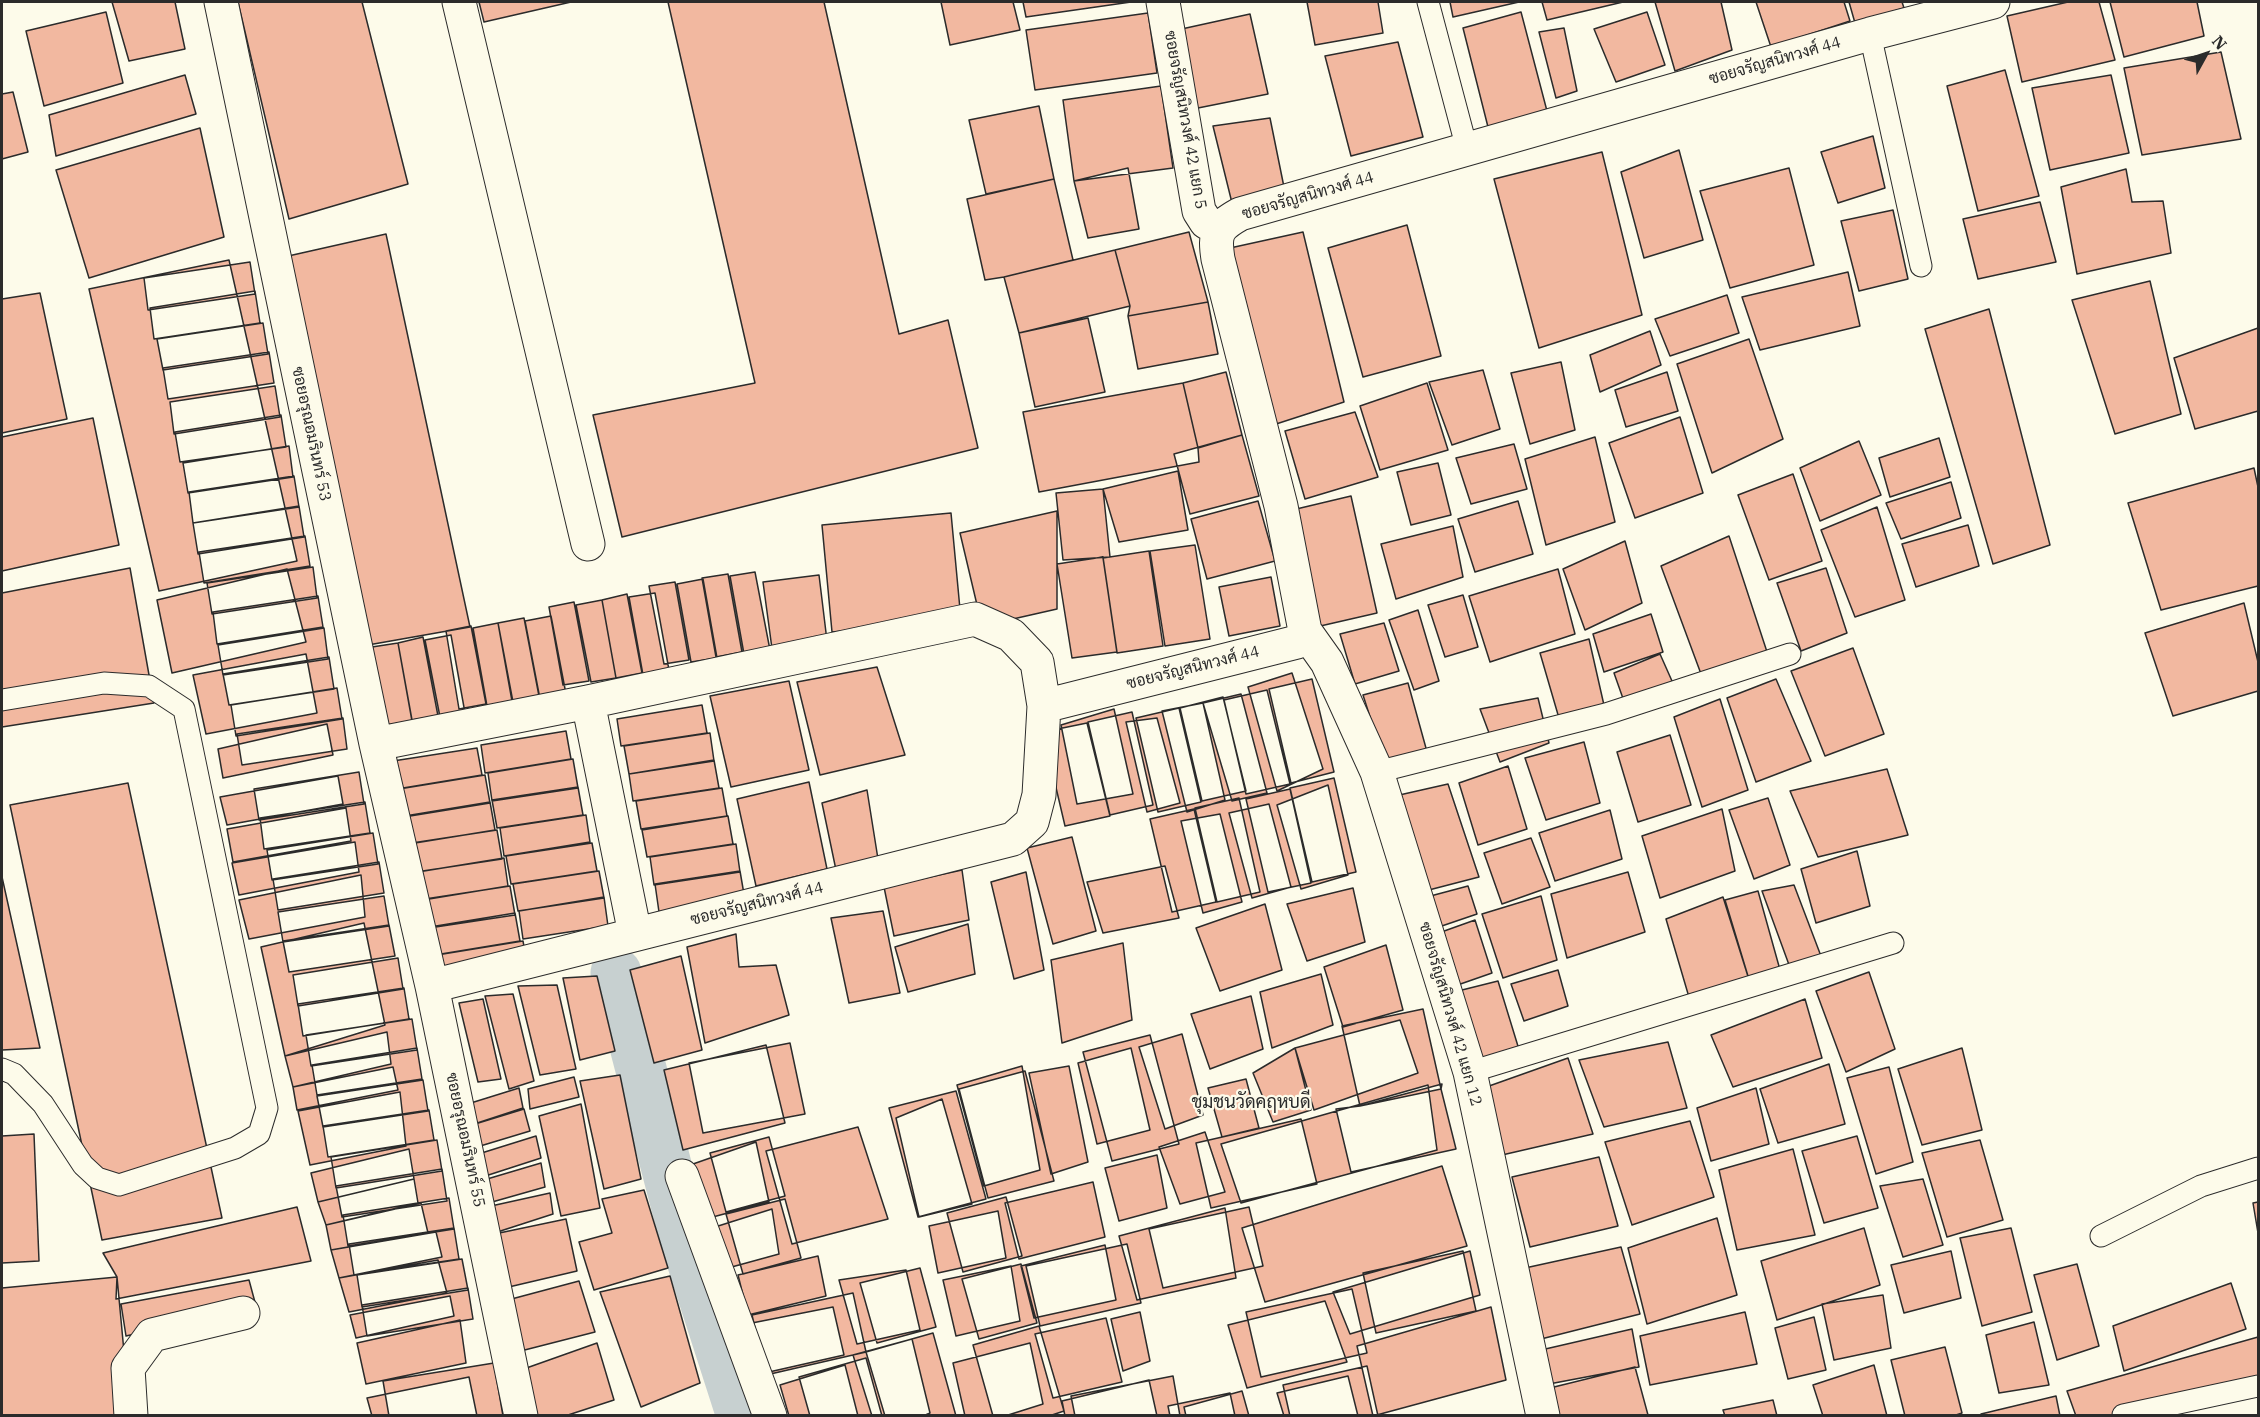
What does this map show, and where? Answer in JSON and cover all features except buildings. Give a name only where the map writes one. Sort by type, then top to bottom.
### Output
[{"type":"street","name":"ซอยอรุณอมรินทร์ 53","points":[[221,2],[376,744],[404,865]]},
{"type":"street","points":[[459,2],[588,544]]},
{"type":"street","name":"ซอยจรัญสนิทวงศ์ 42 แยก 5","points":[[1163,2],[1199,211],[1206,222],[1219,230]]},
{"type":"street","name":"ซอยจรัญสนิทวงศ์ 44","points":[[1219,230],[1227,221],[1240,214],[1870,34],[1993,2]]},
{"type":"street","points":[[1219,230],[1215,240],[1218,259],[1281,506],[1305,631]]},
{"type":"street","name":"ซอยจรัญสนิทวงศ์ 44","points":[[376,744],[588,702],[975,619],[1011,635],[1037,662],[1044,706],[1039,795],[1032,822],[1013,839],[432,986]]},
{"type":"street","name":"ซอยจรัญสนิทวงศ์ 44","points":[[1044,706],[1297,642],[1305,631]]},
{"type":"street","name":"ซอยจรัญสนิทวงศ์ 42 แยก 12","points":[[1305,631],[1327,662],[1377,772],[1470,1072],[1544,1416]]},
{"type":"street","points":[[588,702],[635,934]]},
{"type":"street","name":"ซอยอรุณอมรินทร์ 55","points":[[404,865],[432,986],[521,1416]]},
{"type":"street","points":[[682,1176],[770,1416]]},
{"type":"street","points":[[131,1416],[128,1368],[152,1335],[243,1313]]},
{"type":"lane","points":[[1428,2],[1467,149]]},
{"type":"lane","points":[[1870,34],[1921,266]]},
{"type":"lane","points":[[1377,772],[1606,714],[1790,654]]},
{"type":"lane","points":[[2,700],[104,683],[149,686],[184,709],[267,1108],[259,1134],[235,1148],[119,1185],[97,1178],[83,1165],[43,1104],[14,1074],[2,1069]]},
{"type":"lane","points":[[1470,1072],[1893,943]]},
{"type":"lane","points":[[2101,1236],[2200,1186],[2259,1168]]},
{"type":"lane","points":[[2123,1415],[2259,1386]]},
{"type":"waterway","points":[[616,973],[686,1242],[742,1416]]},
{"type":"district","name":"ชุมชนวัดคฤหบดี","points":[[1251,1103]]}]
